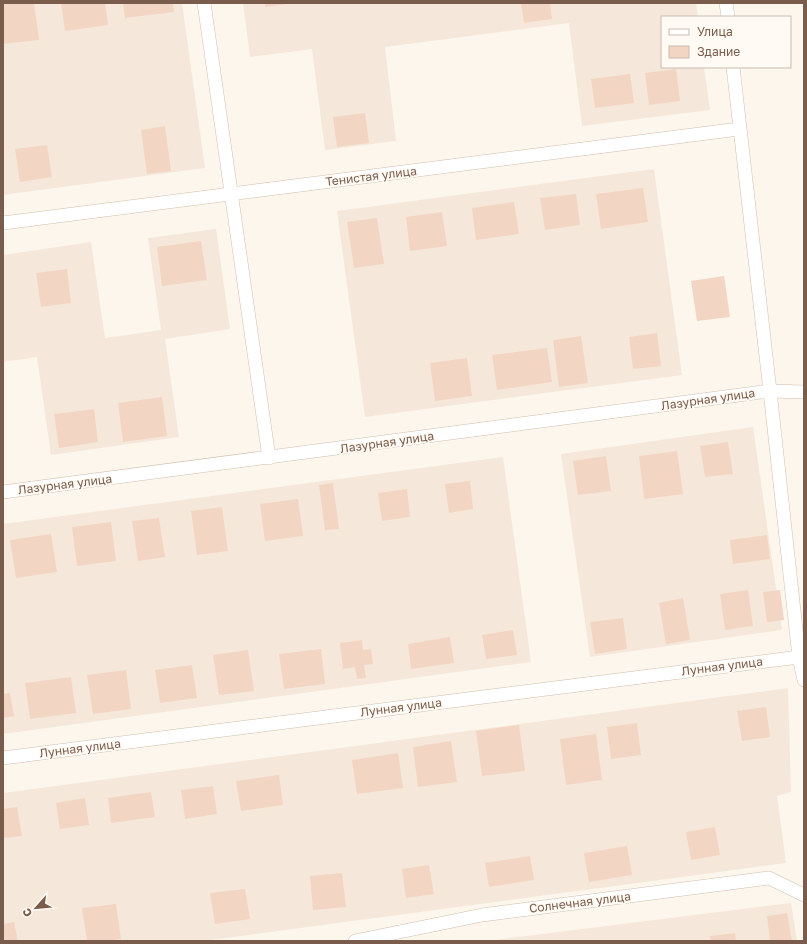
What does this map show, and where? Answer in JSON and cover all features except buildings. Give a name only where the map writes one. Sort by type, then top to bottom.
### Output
[{"type":"street","points":[[204,3],[269,458]]},
{"type":"street","points":[[726,3],[728,16]]},
{"type":"street","points":[[733,68],[799,657],[804,680]]},
{"type":"street","name":"Тенистая улица","points":[[3,223],[739,129]]},
{"type":"street","name":"Лазурная улица","points":[[3,492],[770,391],[804,392]]},
{"type":"street","name":"Лунная улица","points":[[3,758],[799,657]]},
{"type":"street","name":"Солнечная улица","points":[[355,941],[482,915],[769,878],[804,895]]},
{"type":"shaded area","points":[[3,3],[182,3],[205,168],[3,195]]},
{"type":"shaded area","points":[[243,3],[696,3],[698,16],[661,16],[661,68],[704,68],[710,110],[582,126],[569,23],[385,47],[396,141],[325,150],[312,49],[250,57]]},
{"type":"shaded area","points":[[654,169],[682,375],[365,417],[337,211]]},
{"type":"shaded area","points":[[216,229],[230,329],[165,339],[179,437],[51,455],[37,357],[3,362],[3,255],[91,242],[105,338],[161,330],[148,238]]},
{"type":"shaded area","points":[[753,427],[782,630],[590,657],[561,454]]},
{"type":"shaded area","points":[[503,457],[531,662],[3,734],[3,524]]},
{"type":"shaded area","points":[[788,688],[791,792],[777,796],[786,863],[204,941],[3,941],[3,793]]},
{"type":"shaded area","points":[[791,903],[797,941],[486,941]]}]
